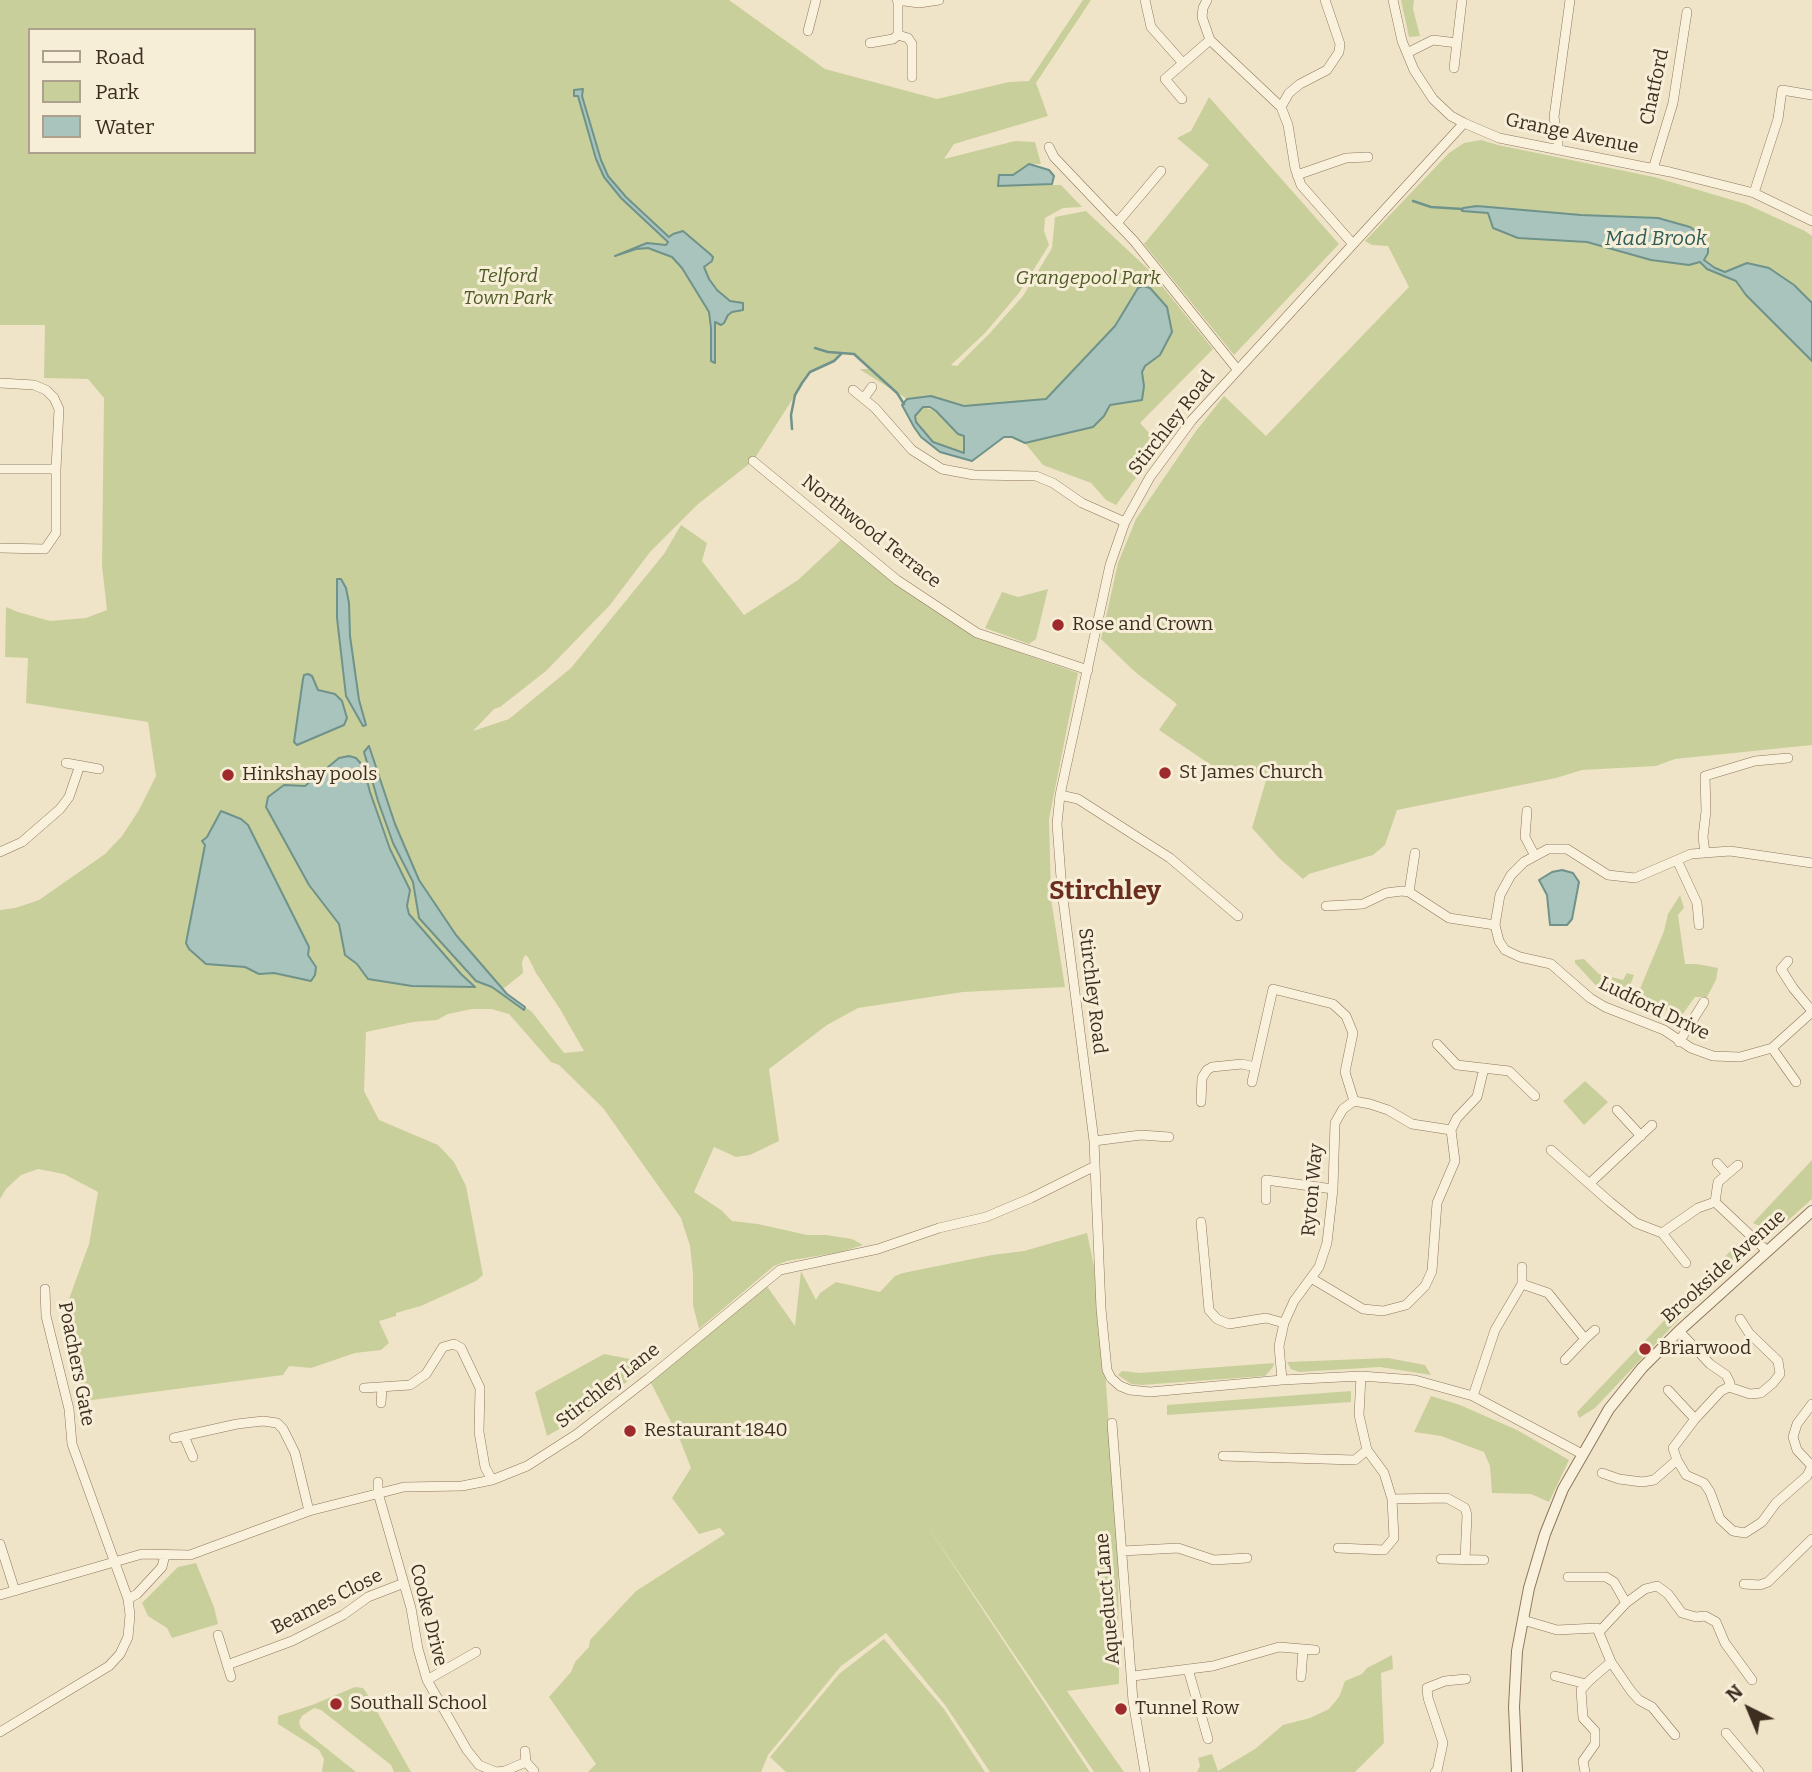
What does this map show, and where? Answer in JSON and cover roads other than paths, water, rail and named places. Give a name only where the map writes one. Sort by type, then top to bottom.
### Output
[{"type":"street","points":[[808,32],[816,0]]},
{"type":"street","points":[[898,35],[897,0],[919,3],[939,0]]},
{"type":"street","points":[[1145,0],[1151,27],[1182,62]]},
{"type":"street","points":[[1207,0],[1202,17],[1205,32],[1210,40],[1281,107],[1288,125],[1301,185],[1311,200],[1352,243]]},
{"type":"street","points":[[1281,107],[1289,93],[1326,70],[1339,52],[1340,44],[1322,0]]},
{"type":"street","name":"Grange Avenue","points":[[1393,0],[1414,70],[1433,99],[1451,116],[1464,123],[1499,138],[1653,169],[1754,193],[1812,221]]},
{"type":"street","points":[[1454,68],[1462,0]]},
{"type":"street","points":[[1558,150],[1559,141],[1553,117],[1570,0]]},
{"type":"street","name":"Chatford","points":[[1653,169],[1673,103],[1686,12]]},
{"type":"street","points":[[870,43],[892,39],[898,35]]},
{"type":"street","points":[[898,35],[908,38],[912,44],[912,77]]},
{"type":"street","points":[[1182,99],[1165,79],[1210,40]]},
{"type":"street","points":[[1407,53],[1433,40],[1457,43]]},
{"type":"street","points":[[1754,193],[1778,119],[1782,90],[1812,95]]},
{"type":"street","name":"Stirchley Road","points":[[1464,123],[1192,420],[1150,477],[1125,522],[1110,565],[1060,794],[1057,824],[1062,891],[1094,1141],[1101,1309],[1107,1370],[1111,1378],[1119,1386],[1129,1390],[1150,1392],[1282,1380],[1361,1377],[1415,1380],[1473,1396],[1582,1454]]},
{"type":"street","points":[[1049,147],[1055,157],[1134,241],[1237,369]]},
{"type":"street","points":[[1297,175],[1346,158],[1368,158]]},
{"type":"street","points":[[1117,223],[1161,171]]},
{"type":"street","points":[[0,383],[34,385],[46,390],[60,409],[56,469],[57,533],[45,549],[0,548]]},
{"type":"street","points":[[864,398],[872,387]]},
{"type":"street","points":[[853,390],[864,398],[912,450],[942,469],[974,475],[1036,476],[1053,483],[1082,503],[1125,522]]},
{"type":"street","name":"Northwood Terrace","points":[[754,461],[897,580],[977,633],[1088,670]]},
{"type":"street","points":[[0,470],[56,469]]},
{"type":"street","points":[[1706,853],[1703,837],[1705,776],[1755,761],[1788,758]]},
{"type":"street","points":[[66,763],[99,769]]},
{"type":"street","points":[[0,852],[22,842],[60,810],[69,797],[80,765]]},
{"type":"street","points":[[1060,794],[1078,799],[1170,858],[1238,916]]},
{"type":"street","points":[[1527,811],[1525,837],[1535,856]]},
{"type":"street","points":[[1326,906],[1363,904],[1386,893],[1409,892],[1448,918],[1495,925],[1500,895],[1511,874],[1524,862],[1548,849],[1567,849],[1608,875],[1635,878],[1691,854],[1730,851],[1812,863]]},
{"type":"street","points":[[1409,892],[1415,853]]},
{"type":"street","points":[[1676,860],[1697,903],[1699,925]]},
{"type":"street","name":"Ludford Drive","points":[[1495,925],[1499,941],[1505,950],[1520,957],[1551,964],[1590,998],[1605,1007],[1664,1030],[1700,1053],[1727,1058],[1752,1055],[1772,1048],[1793,1032],[1812,1011]]},
{"type":"street","points":[[1788,961],[1777,969],[1812,1011]]},
{"type":"street","points":[[1252,1082],[1273,989],[1333,1004],[1346,1016],[1353,1033],[1345,1072],[1354,1101],[1388,1110],[1412,1124],[1451,1130]]},
{"type":"street","points":[[1679,1042],[1704,1002]]},
{"type":"street","points":[[1437,1044],[1457,1065],[1509,1071],[1535,1096]]},
{"type":"street","points":[[1772,1048],[1797,1083]]},
{"type":"street","points":[[1200,1102],[1202,1078],[1207,1070],[1212,1067],[1242,1064],[1255,1067]]},
{"type":"street","points":[[1311,1278],[1363,1309],[1383,1311],[1406,1305],[1425,1286],[1432,1271],[1437,1203],[1455,1161],[1451,1130],[1457,1118],[1477,1097],[1484,1068]]},
{"type":"street","name":"Ryton Way","points":[[1282,1380],[1279,1346],[1284,1323],[1294,1301],[1319,1267],[1327,1243],[1333,1189],[1335,1122],[1343,1109],[1354,1101]]},
{"type":"street","points":[[1616,1110],[1641,1136]]},
{"type":"street","points":[[1590,1183],[1652,1125]]},
{"type":"street","points":[[1094,1141],[1141,1135],[1169,1138]]},
{"type":"street","points":[[1551,1150],[1636,1223],[1662,1233],[1686,1263]]},
{"type":"street","points":[[1717,1163],[1727,1174]]},
{"type":"street","points":[[1714,1202],[1718,1182],[1738,1165]]},
{"type":"street","name":"Stirchley Lane","points":[[0,1595],[142,1554],[190,1555],[309,1511],[378,1493],[404,1487],[462,1486],[492,1480],[527,1466],[577,1434],[780,1270],[878,1249],[939,1228],[986,1217],[1095,1166]]},
{"type":"street","points":[[1266,1200],[1266,1180],[1333,1189]]},
{"type":"street","points":[[1662,1233],[1698,1208],[1714,1202]]},
{"type":"street","points":[[1714,1202],[1767,1251]]},
{"type":"street","name":"Brookside Avenue","points":[[1517,1772],[1514,1707],[1517,1651],[1529,1588],[1545,1534],[1563,1489],[1609,1409],[1642,1368],[1812,1211]]},
{"type":"street","points":[[1201,1222],[1209,1310],[1217,1319],[1229,1324],[1266,1318],[1284,1323]]},
{"type":"street","points":[[1473,1396],[1495,1330],[1522,1284],[1522,1267]]},
{"type":"street","points":[[1522,1284],[1548,1293],[1585,1339]]},
{"type":"street","name":"Poachers Gate","points":[[0,1732],[109,1666],[120,1654],[128,1637],[131,1608],[72,1444],[69,1409],[46,1316],[45,1289]]},
{"type":"street","points":[[1740,1320],[1749,1333],[1779,1361],[1780,1374],[1761,1393],[1750,1394],[1729,1387],[1721,1391],[1673,1448],[1676,1460],[1686,1475],[1704,1483],[1711,1493],[1720,1518],[1733,1531],[1745,1533],[1762,1522],[1776,1503],[1807,1476],[1812,1466],[1797,1450],[1793,1437],[1797,1424],[1812,1404]]},
{"type":"street","points":[[1565,1360],[1594,1330]]},
{"type":"street","points":[[1679,1331],[1710,1364],[1726,1375],[1729,1387]]},
{"type":"street","points":[[364,1388],[403,1387],[415,1383],[426,1374],[443,1348],[454,1344],[461,1348],[480,1388],[479,1432],[485,1467],[492,1480]]},
{"type":"street","points":[[1338,1548],[1384,1550],[1394,1538],[1392,1499],[1384,1473],[1367,1450],[1359,1415],[1361,1377]]},
{"type":"street","points":[[381,1403],[382,1388]]},
{"type":"street","points":[[1668,1390],[1695,1419]]},
{"type":"street","points":[[193,1458],[179,1437],[237,1424],[278,1420],[295,1453],[309,1511]]},
{"type":"street","name":"Aqueduct Lane","points":[[1112,1423],[1133,1701],[1145,1772]]},
{"type":"street","points":[[1223,1456],[1356,1460],[1367,1450]]},
{"type":"street","points":[[1602,1473],[1619,1479],[1642,1482],[1654,1480],[1676,1460]]},
{"type":"street","name":"Cooke Drive","points":[[378,1482],[378,1493],[404,1583],[427,1680],[467,1750],[479,1765],[496,1772],[526,1762]]},
{"type":"street","points":[[1392,1499],[1447,1498],[1465,1507],[1465,1559]]},
{"type":"street","points":[[1744,1584],[1760,1585],[1768,1582],[1812,1539]]},
{"type":"street","points":[[0,1544],[15,1591]]},
{"type":"street","points":[[1122,1551],[1178,1548],[1214,1560],[1247,1558]]},
{"type":"street","points":[[128,1598],[137,1594],[162,1567],[165,1555]]},
{"type":"street","points":[[1441,1559],[1484,1559]]},
{"type":"street","points":[[1568,1577],[1606,1577],[1614,1582],[1626,1603]]},
{"type":"street","name":"Beames Close","points":[[227,1665],[292,1641],[343,1615],[368,1597],[404,1583]]},
{"type":"street","points":[[1599,1632],[1626,1603],[1645,1588],[1657,1586],[1663,1588],[1682,1613],[1696,1617],[1705,1616],[1716,1622],[1725,1643],[1752,1680]]},
{"type":"street","points":[[1523,1620],[1557,1630],[1597,1628],[1611,1662],[1636,1697],[1653,1707],[1675,1735]]},
{"type":"street","points":[[218,1635],[231,1677]]},
{"type":"street","points":[[1133,1676],[1213,1666],[1279,1647],[1315,1650]]},
{"type":"street","points":[[1301,1677],[1303,1650]]},
{"type":"street","points":[[427,1680],[476,1652]]},
{"type":"street","points":[[1585,1772],[1583,1761],[1595,1744],[1595,1734],[1583,1718],[1581,1690],[1611,1662]]},
{"type":"street","points":[[1188,1670],[1208,1739]]},
{"type":"street","points":[[1555,1676],[1586,1685]]},
{"type":"street","points":[[1438,1772],[1443,1743],[1427,1698],[1427,1688],[1445,1681],[1466,1679]]},
{"type":"street","points":[[1726,1733],[1759,1772]]},
{"type":"street","points":[[525,1751],[526,1762],[534,1771]]},
{"type":"water","points":[[583,89],[582,96],[608,176],[626,197],[669,237],[683,231],[710,254],[712,261],[704,267],[709,279],[730,301],[743,303],[743,310],[732,312],[724,323],[721,325],[715,322],[715,363],[711,361],[709,312],[682,268],[672,257],[648,248],[615,256],[647,243],[666,245],[668,242],[621,198],[604,177],[596,159],[578,96],[574,96],[574,90]]},
{"type":"water","points":[[1029,164],[1049,170],[1054,176],[1052,184],[998,186],[999,175],[1013,175]]},
{"type":"water","name":"Mad Brook","points":[[1477,206],[1581,215],[1658,218],[1690,227],[1703,236],[1708,245],[1704,260],[1715,268],[1725,272],[1747,263],[1769,268],[1794,285],[1812,303],[1812,361],[1746,295],[1736,281],[1707,269],[1700,262],[1689,265],[1651,260],[1587,242],[1518,238],[1493,228],[1488,213],[1462,211],[1463,208]]},
{"type":"water","points":[[1138,288],[1150,288],[1167,307],[1172,332],[1160,355],[1145,366],[1142,372],[1142,400],[1110,405],[1093,427],[1025,443],[1012,437],[1004,437],[972,461],[940,452],[921,437],[914,427],[902,405],[907,399],[931,396],[964,406],[1046,399],[1115,326]],"holes":[[[923,407],[930,407],[958,434],[964,436],[964,453],[933,442],[916,422],[915,416]]]},
{"type":"water","points":[[337,579],[341,579],[346,588],[349,603],[350,636],[359,700],[366,725],[363,726],[346,696],[337,618]]},
{"type":"water","points":[[304,675],[312,676],[318,690],[335,694],[342,701],[347,718],[344,725],[297,745],[294,742],[303,679]]},
{"type":"water","points":[[369,746],[395,824],[419,880],[456,935],[507,994],[525,1007],[524,1010],[492,987],[476,981],[419,918],[413,882],[393,843],[378,801],[364,752]]},
{"type":"water","points":[[339,758],[356,758],[363,766],[390,849],[410,890],[407,906],[409,914],[475,987],[412,986],[368,979],[357,964],[345,955],[339,924],[309,885],[266,807],[268,797],[284,785],[305,786]]},
{"type":"water","points":[[221,811],[241,819],[248,825],[309,947],[308,955],[316,967],[311,981],[274,973],[259,974],[245,967],[206,964],[189,949],[186,943],[205,845],[202,841]]},
{"type":"water","points":[[1562,870],[1573,873],[1579,882],[1572,919],[1567,925],[1550,925],[1547,895],[1539,880],[1552,872]]},
{"type":"waterway","points":[[1413,201],[1431,207],[1462,209]]},
{"type":"waterway","points":[[815,348],[854,354],[897,393],[904,404]]},
{"type":"waterway","points":[[792,429],[791,415],[795,395],[802,383],[810,372],[834,361],[841,354]]},
{"type":"place","name":"Rose and Crown","points":[[1058,625]]},
{"type":"place","name":"St James Church","points":[[1165,773]]},
{"type":"place","name":"Hinkshay pools","points":[[228,775]]},
{"type":"place","name":"Briarwood","points":[[1645,1349]]},
{"type":"place","name":"Restaurant 1840","points":[[630,1431]]},
{"type":"place","name":"Southall School","points":[[336,1704]]},
{"type":"place","name":"Tunnel Row","points":[[1121,1709]]},
{"type":"district","name":"Stirchley","points":[[1105,892]]},
{"type":"park label","name":"Grangepool Park","points":[[1088,279]]},
{"type":"park label","name":"Telford Town Park","points":[[508,288]]}]
